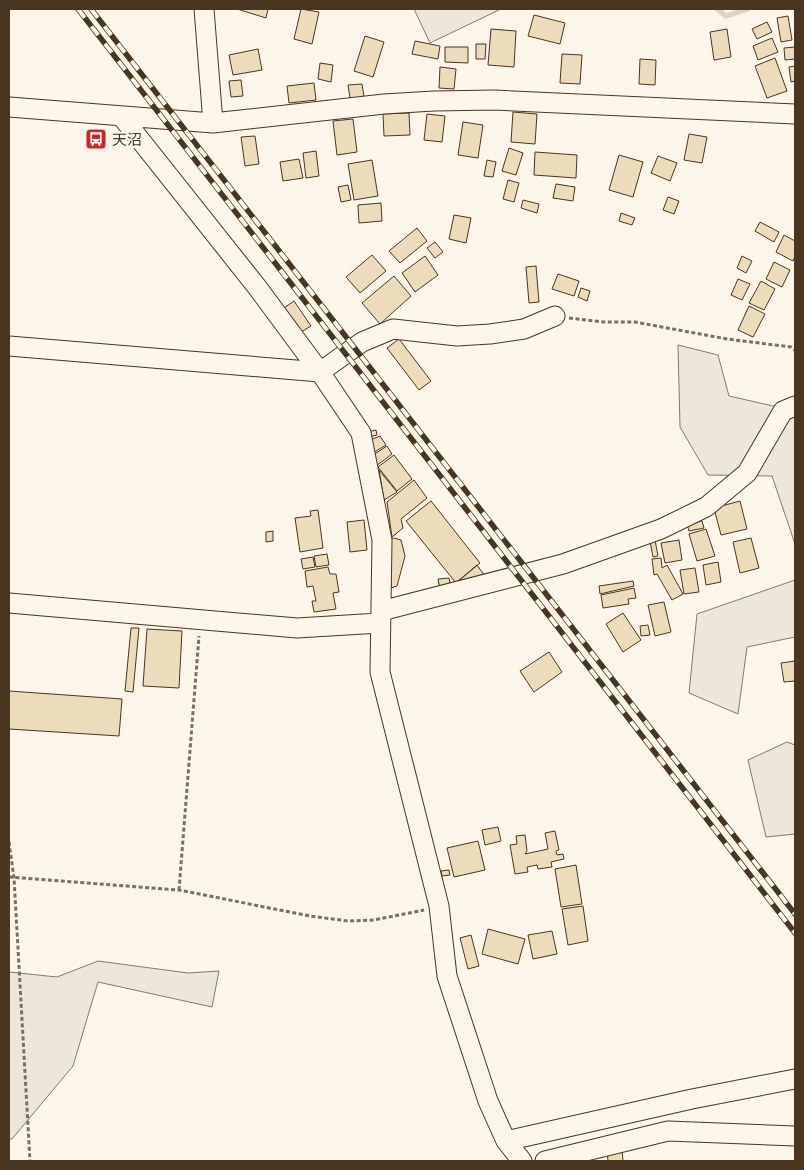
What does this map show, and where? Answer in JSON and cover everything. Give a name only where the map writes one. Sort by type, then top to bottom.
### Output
[{"type":"street","points":[[204,9],[213,123]]},
{"type":"street","points":[[9,107],[213,123],[384,104],[494,100],[795,114]]},
{"type":"street","points":[[122,117],[257,287],[320,372],[361,433],[382,540],[380,672],[439,906],[447,976],[480,1080],[506,1142],[522,1161]]},
{"type":"street","points":[[9,346],[320,372],[362,342],[393,329],[457,336],[490,334],[524,329],[555,316]]},
{"type":"street","points":[[9,603],[297,628],[380,617],[563,564],[662,529],[706,507],[747,473],[783,411],[795,406]]},
{"type":"street","points":[[506,1142],[692,1099],[795,1079]]},
{"type":"street","points":[[545,1161],[668,1131],[795,1136]]},
{"type":"path","points":[[555,316],[604,322],[635,322],[727,339],[791,347],[795,350]]},
{"type":"path","points":[[179,890],[200,620]]},
{"type":"path","points":[[9,842],[14,878],[30,1161]]},
{"type":"path","points":[[9,877],[179,890],[310,916],[348,921],[374,920],[439,906]]},
{"type":"shaded area","points":[[414,9],[501,9],[430,43]]},
{"type":"shaded area","points":[[678,345],[718,355],[729,396],[795,411],[795,544],[772,476],[708,475],[680,427]]},
{"type":"shaded area","points":[[795,580],[795,637],[747,647],[738,714],[689,693],[697,614]]},
{"type":"shaded area","points":[[787,742],[795,745],[795,834],[766,837],[748,760]]},
{"type":"shaded area","points":[[98,961],[188,973],[219,971],[212,1007],[98,982],[73,1066],[12,1139],[9,1139],[9,972],[57,977]]},
{"type":"building","points":[[237,9],[268,9],[266,18]]},
{"type":"building","points":[[301,9],[319,12],[312,44],[294,39]]},
{"type":"building","points":[[534,15],[565,23],[560,44],[528,36]]},
{"type":"building","points":[[788,16],[792,40],[781,42],[777,18]]},
{"type":"building","points":[[767,22],[772,32],[757,39],[752,29]]},
{"type":"building","points":[[491,29],[516,31],[514,67],[488,65]]},
{"type":"building","points":[[727,29],[731,57],[714,60],[710,32]]},
{"type":"building","points":[[365,36],[384,42],[373,77],[354,71]]},
{"type":"building","points":[[772,38],[778,52],[758,60],[753,46]]},
{"type":"building","points":[[415,41],[440,46],[438,59],[412,54]]},
{"type":"building","points":[[476,44],[486,44],[485,59],[476,59]]},
{"type":"building","points":[[445,47],[468,47],[468,63],[445,62]]},
{"type":"building","points":[[795,47],[795,59],[785,60],[784,48]]},
{"type":"building","points":[[258,49],[262,70],[233,75],[229,55]]},
{"type":"building","points":[[562,54],[582,55],[580,84],[560,83]]},
{"type":"building","points":[[775,58],[787,91],[767,98],[755,66]]},
{"type":"building","points":[[640,59],[656,60],[655,85],[639,84]]},
{"type":"building","points":[[320,63],[333,65],[331,82],[318,79]]},
{"type":"building","points":[[795,66],[795,81],[791,82],[789,67]]},
{"type":"building","points":[[440,67],[456,69],[454,89],[439,88]]},
{"type":"building","points":[[241,80],[243,96],[231,97],[229,81]]},
{"type":"building","points":[[314,83],[316,100],[289,103],[287,86]]},
{"type":"building","points":[[362,84],[364,97],[350,98],[348,85]]},
{"type":"building","points":[[513,112],[537,114],[535,144],[511,142]]},
{"type":"building","points":[[409,113],[410,135],[384,136],[383,114]]},
{"type":"building","points":[[427,114],[445,116],[442,142],[424,140]]},
{"type":"building","points":[[353,119],[357,152],[337,155],[333,121]]},
{"type":"building","points":[[463,122],[483,125],[478,158],[458,155]]},
{"type":"building","points":[[689,134],[707,137],[702,163],[684,160]]},
{"type":"building","points":[[255,136],[259,164],[245,166],[241,137]]},
{"type":"building","points":[[509,148],[523,153],[516,175],[502,171]]},
{"type":"building","points":[[316,151],[319,176],[306,178],[303,153]]},
{"type":"building","points":[[535,152],[577,155],[576,178],[534,175]]},
{"type":"building","points":[[619,155],[643,162],[633,197],[609,190]]},
{"type":"building","points":[[658,156],[677,163],[670,181],[651,173]]},
{"type":"building","points":[[299,159],[303,178],[283,181],[280,162]]},
{"type":"building","points":[[372,160],[378,196],[354,200],[348,164]]},
{"type":"building","points":[[487,160],[496,162],[493,177],[484,176]]},
{"type":"building","points":[[508,180],[519,183],[514,202],[503,199]]},
{"type":"building","points":[[556,184],[575,187],[573,201],[553,198]]},
{"type":"building","points":[[348,185],[351,200],[341,202],[338,187]]},
{"type":"building","points":[[668,197],[679,201],[674,214],[663,210]]},
{"type":"building","points":[[523,200],[539,204],[537,213],[521,208]]},
{"type":"building","points":[[381,203],[382,221],[359,223],[358,205]]},
{"type":"building","points":[[621,213],[635,218],[632,225],[619,221]]},
{"type":"building","points":[[454,215],[471,218],[466,243],[449,239]]},
{"type":"building","points":[[760,222],[779,232],[774,242],[755,231]]},
{"type":"building","points":[[417,228],[427,241],[400,263],[389,251]]},
{"type":"building","points":[[784,235],[795,241],[793,261],[776,252]]},
{"type":"building","points":[[435,242],[443,252],[435,258],[427,248]]},
{"type":"building","points":[[372,255],[386,271],[360,293],[346,277]]},
{"type":"building","points":[[425,256],[438,275],[415,292],[402,273]]},
{"type":"building","points":[[742,256],[752,261],[746,273],[737,268]]},
{"type":"building","points":[[774,262],[790,270],[782,287],[766,279]]},
{"type":"building","points":[[536,266],[539,302],[529,303],[526,267]]},
{"type":"building","points":[[558,274],[579,281],[574,296],[552,289]]},
{"type":"building","points":[[394,276],[411,296],[380,324],[362,303]]},
{"type":"building","points":[[738,279],[750,284],[742,300],[731,295]]},
{"type":"building","points":[[761,281],[775,289],[764,310],[749,303]]},
{"type":"building","points":[[581,288],[590,291],[587,301],[578,297]]},
{"type":"building","points":[[294,301],[311,326],[301,332],[284,308]]},
{"type":"building","points":[[749,306],[765,314],[753,337],[738,330]]},
{"type":"building","points":[[399,339],[431,381],[419,390],[387,348]]},
{"type":"building","points":[[376,430],[377,435],[369,437],[367,432]]},
{"type":"building","points":[[380,436],[386,445],[373,453],[370,440]]},
{"type":"building","points":[[387,446],[392,454],[376,466],[373,455]]},
{"type":"building","points":[[394,455],[412,479],[397,491],[378,467]]},
{"type":"building","points":[[379,470],[397,492],[384,500]]},
{"type":"building","points":[[414,480],[427,498],[401,519],[403,528],[392,537],[387,502]]},
{"type":"building","points":[[431,501],[480,563],[456,583],[406,521]]},
{"type":"building","points":[[740,501],[747,529],[721,535],[714,508]]},
{"type":"building","points":[[318,510],[323,548],[300,552],[295,518],[311,516],[310,511]]},
{"type":"building","points":[[364,520],[367,550],[350,552],[347,522]]},
{"type":"building","points":[[702,521],[704,528],[689,531],[687,524]]},
{"type":"building","points":[[706,529],[715,556],[697,561],[689,534]]},
{"type":"building","points":[[273,531],[273,541],[266,542],[266,532]]},
{"type":"building","points":[[751,538],[759,568],[740,573],[733,542]]},
{"type":"building","points":[[390,539],[401,540],[405,556],[397,586],[391,588]]},
{"type":"building","points":[[655,540],[658,556],[653,557],[650,541]]},
{"type":"building","points":[[679,540],[682,560],[665,563],[661,543]]},
{"type":"building","points":[[327,554],[329,565],[316,567],[314,556]]},
{"type":"building","points":[[313,557],[315,567],[303,569],[301,559]]},
{"type":"building","points":[[661,558],[662,568],[667,565],[683,594],[672,600],[657,574],[654,575],[652,559]]},
{"type":"building","points":[[718,562],[721,582],[706,585],[703,565]]},
{"type":"building","points":[[477,565],[487,579],[457,582]]},
{"type":"building","points":[[328,567],[330,574],[336,574],[339,592],[333,593],[336,609],[314,612],[312,601],[316,601],[313,586],[307,587],[305,571]]},
{"type":"building","points":[[695,568],[699,592],[684,594],[680,570]]},
{"type":"building","points":[[449,578],[451,588],[440,589],[438,579]]},
{"type":"building","points":[[633,581],[634,586],[600,594],[599,586]]},
{"type":"building","points":[[634,588],[636,598],[628,599],[629,604],[603,608],[601,595]]},
{"type":"building","points":[[664,602],[671,632],[655,636],[648,605]]},
{"type":"building","points":[[623,613],[641,640],[623,652],[606,624]]},
{"type":"building","points":[[648,625],[650,635],[641,636],[640,626]]},
{"type":"building","points":[[131,628],[139,628],[133,692],[125,691]]},
{"type":"building","points":[[147,629],[182,631],[179,688],[143,686]]},
{"type":"building","points":[[549,652],[562,672],[534,692],[520,671]]},
{"type":"building","points":[[795,661],[795,681],[784,682],[781,663]]},
{"type":"building","points":[[9,691],[122,699],[119,736],[9,729]]},
{"type":"building","points":[[498,827],[501,841],[485,845],[482,830]]},
{"type":"building","points":[[555,831],[559,850],[556,851],[557,855],[563,854],[564,859],[551,862],[552,867],[538,869],[537,865],[527,867],[528,872],[515,874],[510,845],[517,844],[516,836],[525,835],[527,851],[525,854],[548,849],[545,833]]},
{"type":"building","points":[[478,841],[485,870],[454,877],[447,848]]},
{"type":"building","points":[[576,865],[582,904],[561,907],[555,869]]},
{"type":"building","points":[[449,870],[450,875],[442,876],[441,871]]},
{"type":"building","points":[[583,906],[588,941],[568,945],[562,909]]},
{"type":"building","points":[[488,929],[525,939],[518,964],[482,954]]},
{"type":"building","points":[[552,931],[557,954],[533,959],[528,935]]},
{"type":"building","points":[[471,935],[479,966],[468,969],[460,938]]},
{"type":"building","points":[[622,1149],[623,1161],[608,1161],[607,1150]]},
{"type":"waterway","points":[[717,9],[726,16],[748,9]]},
{"type":"railway","points":[[78,9],[795,933]]},
{"type":"railway","points":[[91,9],[795,914]]},
{"type":"place","name":"天沼","points":[[96,139]]}]
